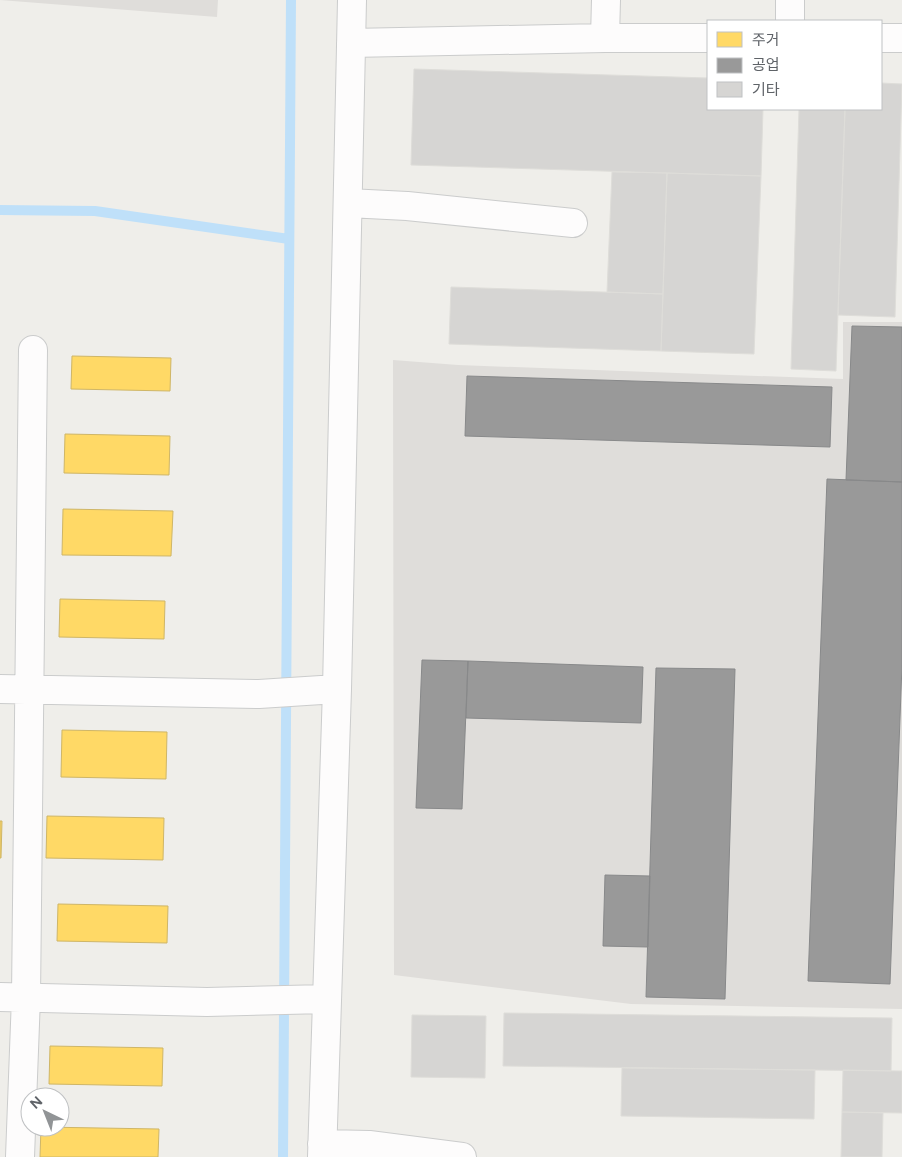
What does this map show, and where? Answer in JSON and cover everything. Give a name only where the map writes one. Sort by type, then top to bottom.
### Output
[{"type":"street","points":[[352,0],[348,203],[324,690],[326,999],[322,1150],[369,1145],[462,1157]]},
{"type":"street","points":[[605,38],[606,0]]},
{"type":"street","points":[[790,0],[790,20]]},
{"type":"street","points":[[351,43],[707,38]]},
{"type":"street","points":[[882,38],[902,38]]},
{"type":"street","points":[[348,203],[407,206],[573,223]]},
{"type":"street","points":[[20,1157],[13,997],[31,689],[34,350]]},
{"type":"street","points":[[0,689],[267,693],[324,690]]},
{"type":"street","points":[[13,997],[207,1002],[326,999]]},
{"type":"shaded area","points":[[0,0],[218,0],[217,17]]},
{"type":"shaded area","points":[[843,322],[902,322],[902,1009],[631,1004],[394,975],[393,360],[458,365],[843,379]]},
{"type":"building: 주거","points":[[72,356],[171,358],[170,391],[71,389]]},
{"type":"building: 주거","points":[[65,434],[170,436],[169,475],[64,473]]},
{"type":"building: 주거","points":[[63,509],[173,511],[171,556],[62,555]]},
{"type":"building: 주거","points":[[60,599],[165,601],[164,639],[59,637]]},
{"type":"building: 주거","points":[[62,730],[167,732],[166,779],[61,777]]},
{"type":"building: 주거","points":[[47,816],[164,818],[163,860],[46,858]]},
{"type":"building: 주거","points":[[0,821],[2,821],[1,858],[0,858]]},
{"type":"building: 주거","points":[[58,904],[168,906],[167,943],[57,941]]},
{"type":"building: 주거","points":[[50,1046],[163,1048],[162,1086],[49,1084]]},
{"type":"building: 주거","points":[[70,1127],[159,1129],[158,1157],[40,1157],[41,1137],[70,1137]]},
{"type":"building: 공업","points":[[852,326],[902,327],[902,482],[846,480]]},
{"type":"building: 공업","points":[[467,376],[832,387],[830,447],[465,436]]},
{"type":"building: 공업","points":[[827,479],[902,482],[902,665],[890,984],[808,981]]},
{"type":"building: 공업","points":[[422,660],[468,661],[462,809],[416,808]]},
{"type":"building: 공업","points":[[468,661],[643,667],[641,723],[466,718]]},
{"type":"building: 공업","points":[[656,668],[735,669],[725,999],[646,997]]},
{"type":"building: 공업","points":[[605,875],[650,876],[648,947],[603,946]]},
{"type":"building: 기타","points":[[414,69],[707,78],[707,110],[763,110],[761,176],[411,165]]},
{"type":"building: 기타","points":[[882,83],[902,84],[895,317],[838,315],[845,110],[882,110]]},
{"type":"building: 기타","points":[[799,110],[845,110],[836,371],[791,369]]},
{"type":"building: 기타","points":[[612,172],[667,173],[663,294],[607,292]]},
{"type":"building: 기타","points":[[667,173],[761,176],[754,354],[661,351]]},
{"type":"building: 기타","points":[[451,287],[663,294],[661,351],[449,344]]},
{"type":"building: 기타","points":[[504,1013],[892,1018],[891,1071],[503,1066]]},
{"type":"building: 기타","points":[[412,1015],[486,1016],[485,1078],[411,1077]]},
{"type":"building: 기타","points":[[622,1068],[815,1070],[814,1119],[621,1116]]},
{"type":"building: 기타","points":[[843,1070],[902,1071],[902,1113],[842,1112]]},
{"type":"building: 기타","points":[[842,1112],[883,1113],[882,1157],[841,1157]]},
{"type":"waterway","points":[[283,1157],[291,0]]},
{"type":"waterway","points":[[0,210],[95,211],[289,239]]}]
